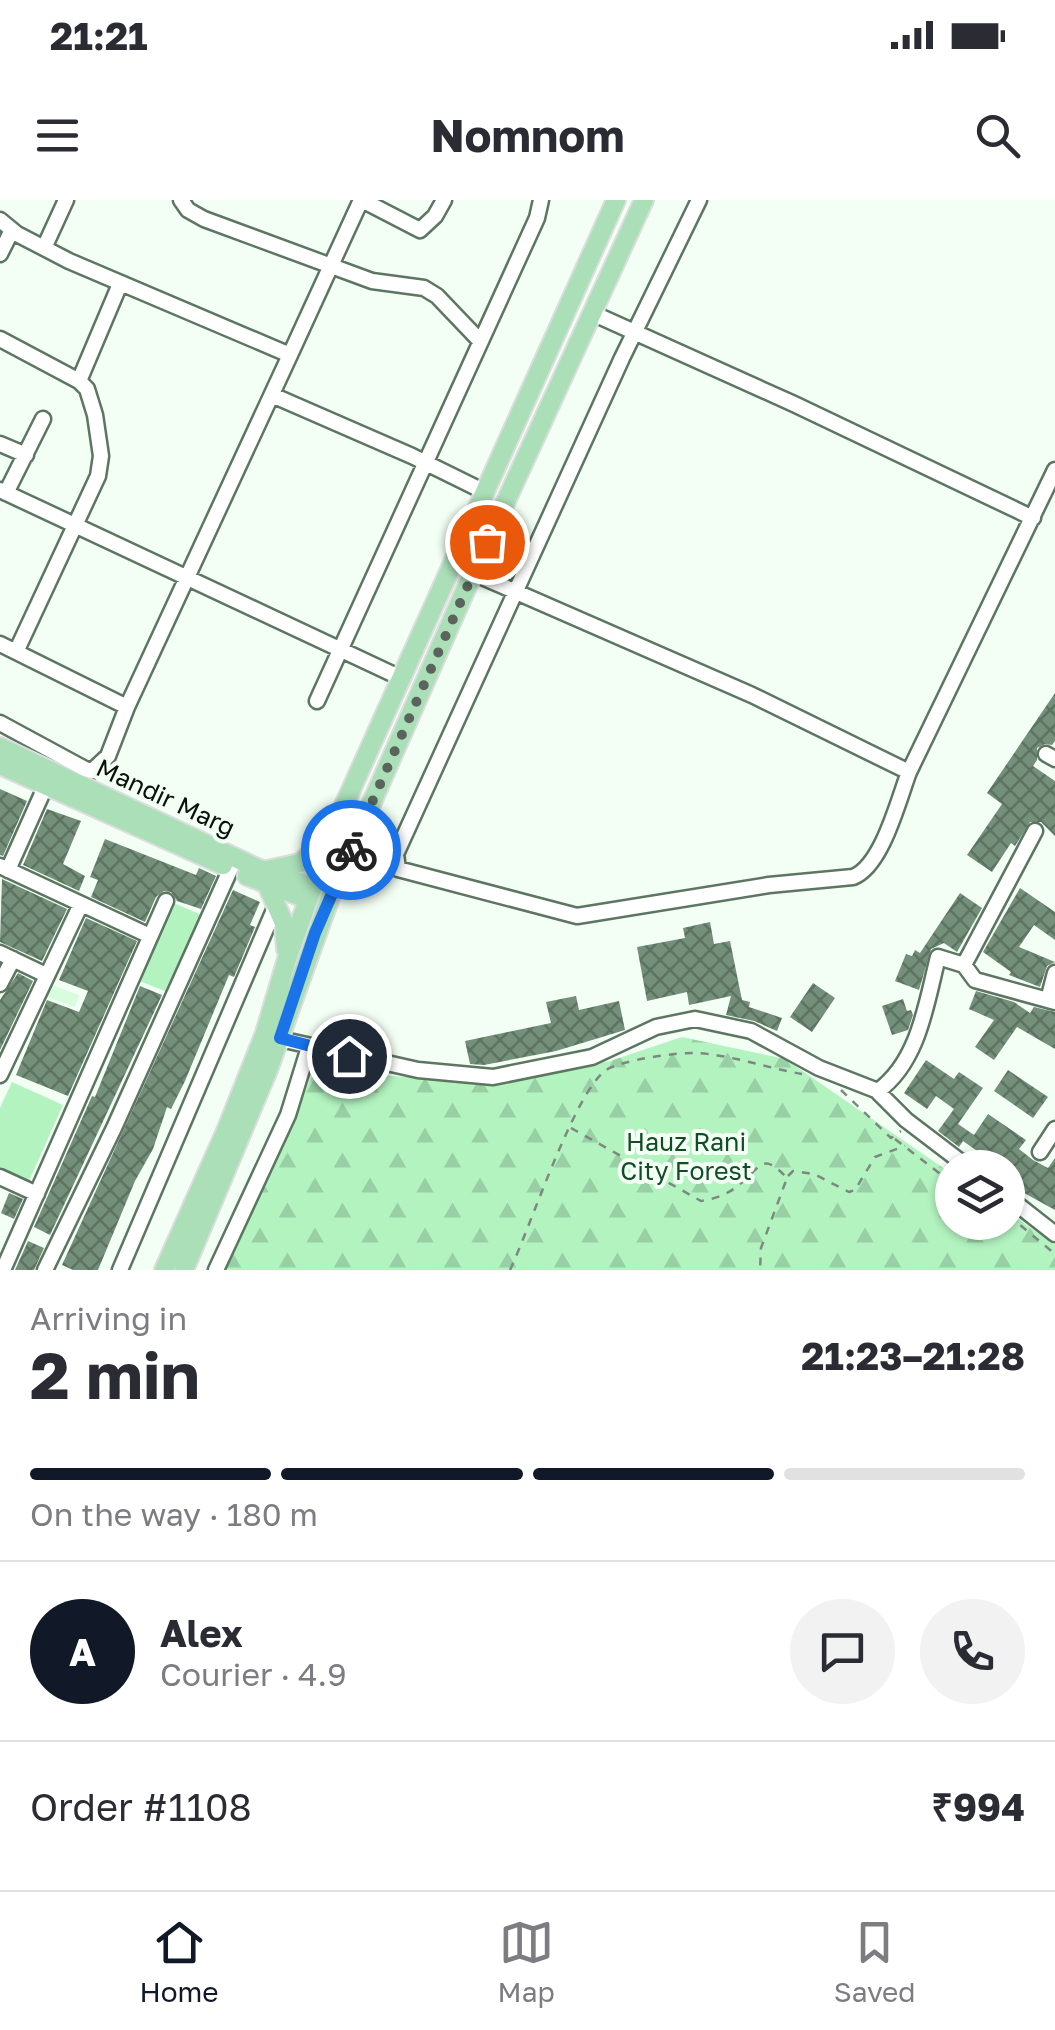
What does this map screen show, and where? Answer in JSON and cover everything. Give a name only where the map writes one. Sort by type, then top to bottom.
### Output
[{"type":"main road","points":[[164,1270],[258,1050],[333,830],[616,200]]},
{"type":"main road","points":[[184,1270],[280,1038],[331,895],[472,573],[644,200]]},
{"type":"main road","points":[[414,649],[435,658]]},
{"type":"main road","name":"Mandir Marg","points":[[0,747],[310,893]]},
{"type":"main road","name":"Mandir Marg","points":[[0,765],[267,884],[310,893]]},
{"type":"main road","points":[[257,868],[276,870],[300,863],[316,852],[333,830]]},
{"type":"main road","points":[[267,884],[284,923],[287,959]]},
{"type":"street","points":[[44,248],[66,200]]},
{"type":"street","points":[[181,200],[188,210],[204,219],[331,268],[372,281],[424,288],[437,296],[480,341]]},
{"type":"street","points":[[0,723],[92,771],[108,756],[126,706],[362,200],[420,230],[444,200]]},
{"type":"street","points":[[317,702],[537,218],[541,200]]},
{"type":"street","points":[[699,200],[396,854],[398,869],[403,873],[577,916],[865,872],[1055,470]]},
{"type":"street","points":[[0,254],[6,225],[120,284],[290,355]]},
{"type":"street","points":[[80,381],[120,284]]},
{"type":"street","points":[[592,312],[1033,518]]},
{"type":"street","points":[[0,339],[80,381],[92,401],[100,456],[98,476],[16,652]]},
{"type":"street","points":[[272,395],[485,492]]},
{"type":"street","points":[[43,419],[3,492],[402,678]]},
{"type":"street","points":[[0,444],[26,454]]},
{"type":"street","points":[[472,573],[752,695],[909,772]]},
{"type":"street","points":[[0,644],[126,706]]},
{"type":"street","points":[[46,785],[4,868],[150,936]]},
{"type":"street","points":[[964,965],[1036,831]]},
{"type":"street","points":[[45,1270],[231,868]]},
{"type":"street","points":[[2,1270],[166,901]]},
{"type":"street","points":[[120,1270],[276,903]]},
{"type":"street","points":[[0,1076],[82,904]]},
{"type":"street","points":[[0,984],[6,956],[46,975]]},
{"type":"street","points":[[877,1091],[894,1080],[918,1034],[938,957],[964,965],[975,980],[1051,1001],[1055,973]]},
{"type":"street","points":[[280,1038],[308,1048],[418,1070],[493,1077],[592,1057],[656,1027],[695,1019],[751,1031],[819,1068],[877,1091],[906,1120],[945,1150]]},
{"type":"street","points":[[216,1270],[288,1115],[308,1048]]},
{"type":"street","points":[[1040,1152],[1055,1129]]},
{"type":"street","points":[[0,1177],[37,1194]]},
{"type":"street","points":[[1025,1210],[1055,1234]]},
{"type":"path","points":[[510,1270],[570,1127],[591,1086],[606,1070],[696,1052],[804,1074]]},
{"type":"path","points":[[834,1084],[935,1170]]},
{"type":"path","points":[[894,1138],[906,1120]]},
{"type":"path","points":[[570,1127],[701,1200],[721,1196],[740,1185],[759,1164],[769,1163],[786,1178]]},
{"type":"path","points":[[760,1270],[760,1248],[786,1178],[793,1171],[803,1171],[849,1192],[855,1190],[874,1157],[904,1146]]},
{"type":"path","points":[[1025,1229],[1055,1254]]},
{"type":"shaded area","points":[[52,985],[79,995],[75,1007],[47,997]]},
{"type":"green space","points":[[171,902],[202,915],[170,993],[137,980]]},
{"type":"green space","name":"Hauz Rani City Forest","points":[[682,1037],[785,1059],[935,1162],[935,1240],[1025,1240],[1025,1224],[1055,1245],[1055,1270],[222,1270],[311,1078],[324,1072],[494,1082],[610,1061]]},
{"type":"green space","points":[[12,1082],[63,1105],[29,1181],[0,1168],[0,1108]]},
{"type":"building","points":[[1055,693],[1055,741],[1037,748],[1033,766],[1055,781],[1055,836],[1041,822],[1030,822],[992,872],[967,855],[1002,804],[987,793]]},
{"type":"building","points":[[0,789],[27,801],[3,856],[0,855]]},
{"type":"building","points":[[47,809],[81,821],[63,864],[85,876],[79,891],[23,865]]},
{"type":"building","points":[[105,839],[196,875],[199,868],[216,876],[201,909],[177,901],[171,892],[164,891],[156,897],[145,922],[91,897],[98,880],[90,877]]},
{"type":"building","points":[[2,879],[67,909],[42,961],[0,942]]},
{"type":"building","points":[[1020,888],[1055,912],[1055,940],[1034,925],[1019,947],[1055,962],[1047,966],[1040,987],[1009,975],[1011,972],[983,952]]},
{"type":"building","points":[[233,890],[260,902],[250,925],[255,927],[234,977],[229,975],[185,1081],[171,1109],[167,1107],[153,1149],[135,1181],[98,1270],[73,1270],[62,1265]]},
{"type":"building","points":[[960,893],[982,908],[957,952],[944,943],[931,949],[919,990],[895,981],[906,954],[912,956],[915,950],[920,953]]},
{"type":"building","points":[[86,918],[137,941],[68,1096],[16,1075],[47,1000],[79,1012],[88,991],[59,980]]},
{"type":"building","points":[[710,922],[714,944],[730,941],[742,1000],[750,1002],[749,1007],[782,1018],[777,1031],[726,1015],[731,996],[689,1005],[687,992],[647,1001],[637,947],[685,938],[683,928]]},
{"type":"building","points":[[18,973],[33,981],[0,1050],[0,1000]]},
{"type":"building","points":[[813,983],[835,998],[812,1032],[790,1017]]},
{"type":"building","points":[[140,986],[162,995],[50,1235],[34,1227],[92,1096],[95,1097]]},
{"type":"building","points":[[976,991],[1014,1002],[1030,1013],[1034,1007],[1055,1012],[1055,1049],[1017,1027],[994,1060],[975,1047],[994,1020],[969,1009]]},
{"type":"building","points":[[576,996],[579,1010],[619,1001],[625,1030],[556,1051],[484,1065],[470,1064],[465,1041],[551,1023],[546,1002]]},
{"type":"building","points":[[903,999],[913,1015],[908,1030],[892,1035],[882,1006]]},
{"type":"building","points":[[926,1060],[954,1079],[959,1072],[983,1088],[958,1124],[974,1135],[988,1114],[1026,1140],[1020,1150],[976,1150],[963,1141],[959,1147],[938,1131],[954,1109],[936,1096],[927,1109],[904,1093]]},
{"type":"building","points":[[1008,1070],[1048,1097],[1033,1118],[994,1091]]},
{"type":"building","points":[[1025,1154],[1048,1168],[1055,1158],[1055,1210],[1025,1193]]},
{"type":"building","points":[[9,1193],[23,1199],[14,1219],[1,1213]]},
{"type":"building","points":[[28,1241],[44,1248],[34,1270],[15,1270]]},
{"type":"way so far","points":[[351,850],[487,542]]},
{"type":"route","points":[[349,1056],[280,1038],[315,933],[351,850]]}]
